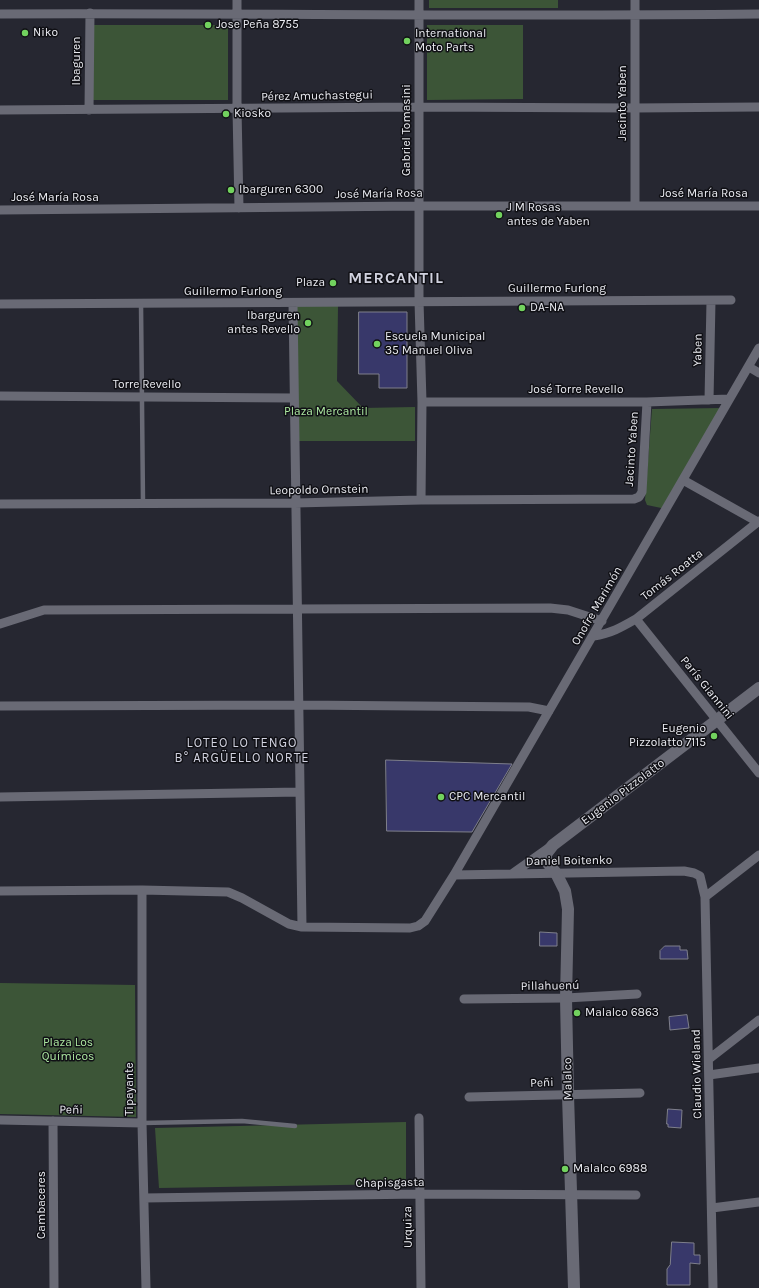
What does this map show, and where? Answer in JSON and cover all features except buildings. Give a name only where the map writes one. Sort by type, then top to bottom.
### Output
[{"type":"main road","name":"Eugenio Pizzolatto","points":[[552,845],[759,688]]},
{"type":"main road","points":[[552,845],[546,854],[546,861],[556,873]]},
{"type":"main road","name":"Malalco","points":[[556,873],[565,891],[568,909],[566,998],[574,1288]]},
{"type":"street","points":[[237,0],[239,208]]},
{"type":"street","name":"Gabriel Tomasini","points":[[419,0],[419,301],[422,402],[421,500]]},
{"type":"street","name":"Jacinto Yaben","points":[[635,0],[636,205]]},
{"type":"street","name":"Ibaguren","points":[[89,110],[90,13]]},
{"type":"street","points":[[0,14],[237,13],[635,16],[759,14]]},
{"type":"street","name":"Pérez Amuchastegui","points":[[0,110],[420,107],[759,107]]},
{"type":"street","name":"José María Rosa","points":[[0,210],[419,206],[759,206]]},
{"type":"street","name":"Guillermo Furlong","points":[[0,304],[731,300]]},
{"type":"street","name":"Yaben","points":[[709,400],[711,301]]},
{"type":"street","points":[[0,891],[142,890],[228,892],[289,924],[302,928],[293,303]]},
{"type":"street","name":"Onofre Marimón","points":[[302,928],[410,928],[418,926],[425,921],[454,875],[594,636],[759,348]]},
{"type":"street","points":[[748,367],[759,373]]},
{"type":"street","name":"Torre Revello","points":[[0,396],[294,398]]},
{"type":"street","name":"José Torre Revello","points":[[422,402],[647,402],[730,399]]},
{"type":"street","name":"Jacinto Yaben","points":[[639,497],[642,492],[647,402]]},
{"type":"street","points":[[683,480],[758,522]]},
{"type":"street","name":"Leopoldo Ornstein","points":[[0,504],[295,504],[421,500],[634,499],[639,497]]},
{"type":"street","name":"Tomás Roatta","points":[[594,636],[604,635],[617,630],[636,619],[758,522]]},
{"type":"street","points":[[0,624],[44,610],[550,608],[568,610],[602,621]]},
{"type":"street","name":"París Giannini","points":[[636,619],[759,773]]},
{"type":"street","points":[[0,706],[298,705],[529,707],[549,711]]},
{"type":"street","points":[[0,797],[300,792]]},
{"type":"street","points":[[512,874],[552,845]]},
{"type":"street","points":[[705,896],[759,855]]},
{"type":"street","name":"Daniel Boitenko","points":[[454,875],[684,871]]},
{"type":"street","name":"Claudio Wieland","points":[[684,871],[700,876],[703,883],[705,896],[713,1288]]},
{"type":"street","name":"Tipayante","points":[[142,890],[142,1123],[146,1288]]},
{"type":"street","name":"Pillahuenú","points":[[464,999],[566,998],[636,994]]},
{"type":"street","points":[[709,1059],[759,1020]]},
{"type":"street","points":[[709,1075],[759,1068]]},
{"type":"street","name":"Peñi","points":[[469,1098],[640,1093]]},
{"type":"street","name":"Urquiza","points":[[419,1118],[421,1288]]},
{"type":"street","name":"Peñi","points":[[0,1120],[142,1123]]},
{"type":"street","name":"Cambaceres","points":[[53,1121],[54,1288]]},
{"type":"street","name":"Chapisgasta","points":[[144,1198],[420,1194],[636,1195]]},
{"type":"street","points":[[712,1208],[759,1202]]},
{"type":"lane","points":[[141,304],[143,503]]},
{"type":"lane","points":[[142,1123],[242,1121],[295,1126]]},
{"type":"green space","points":[[429,0],[558,0],[558,8],[429,8]]},
{"type":"green space","points":[[91,25],[228,25],[228,100],[91,100]]},
{"type":"green space","points":[[427,25],[523,25],[523,99],[427,100]]},
{"type":"green space","name":"Plaza Mercantil","points":[[296,306],[338,306],[337,381],[363,408],[415,407],[415,441],[297,441]]},
{"type":"green space","points":[[724,408],[666,509],[647,505],[645,500],[652,409]]},
{"type":"green space","name":"Plaza Los Químicos","points":[[0,983],[135,985],[136,1117],[0,1114]]},
{"type":"green space","points":[[406,1122],[406,1179],[399,1184],[159,1188],[155,1128]]},
{"type":"place","name":"Jose Peña 8755","points":[[208,25]]},
{"type":"place","name":"Niko","points":[[25,33]]},
{"type":"place","name":"International Moto Parts","points":[[407,41]]},
{"type":"place","name":"Kiosko","points":[[226,114]]},
{"type":"place","name":"Ibarguren 6300","points":[[231,190]]},
{"type":"place","name":"J M Rosas antes de Yaben","points":[[499,215]]},
{"type":"place","name":"Plaza","points":[[333,283]]},
{"type":"place","name":"DA-NA","points":[[522,308]]},
{"type":"place","name":"Ibarguren antes Revello","points":[[308,323]]},
{"type":"place","name":"Escuela Municipal 35 Manuel Oliva","points":[[377,344]]},
{"type":"place","name":"Eugenio Pizzolatto 7115","points":[[714,736]]},
{"type":"place","name":"CPC Mercantil","points":[[441,797]]},
{"type":"place","name":"Malalco 6863","points":[[577,1013]]},
{"type":"place","name":"Malalco 6988","points":[[565,1169]]},
{"type":"district","name":"MERCANTIL","points":[[396,278]]},
{"type":"district","name":"LOTEO LO TENGO B° ARGÜELLO NORTE","points":[[242,750]]}]
